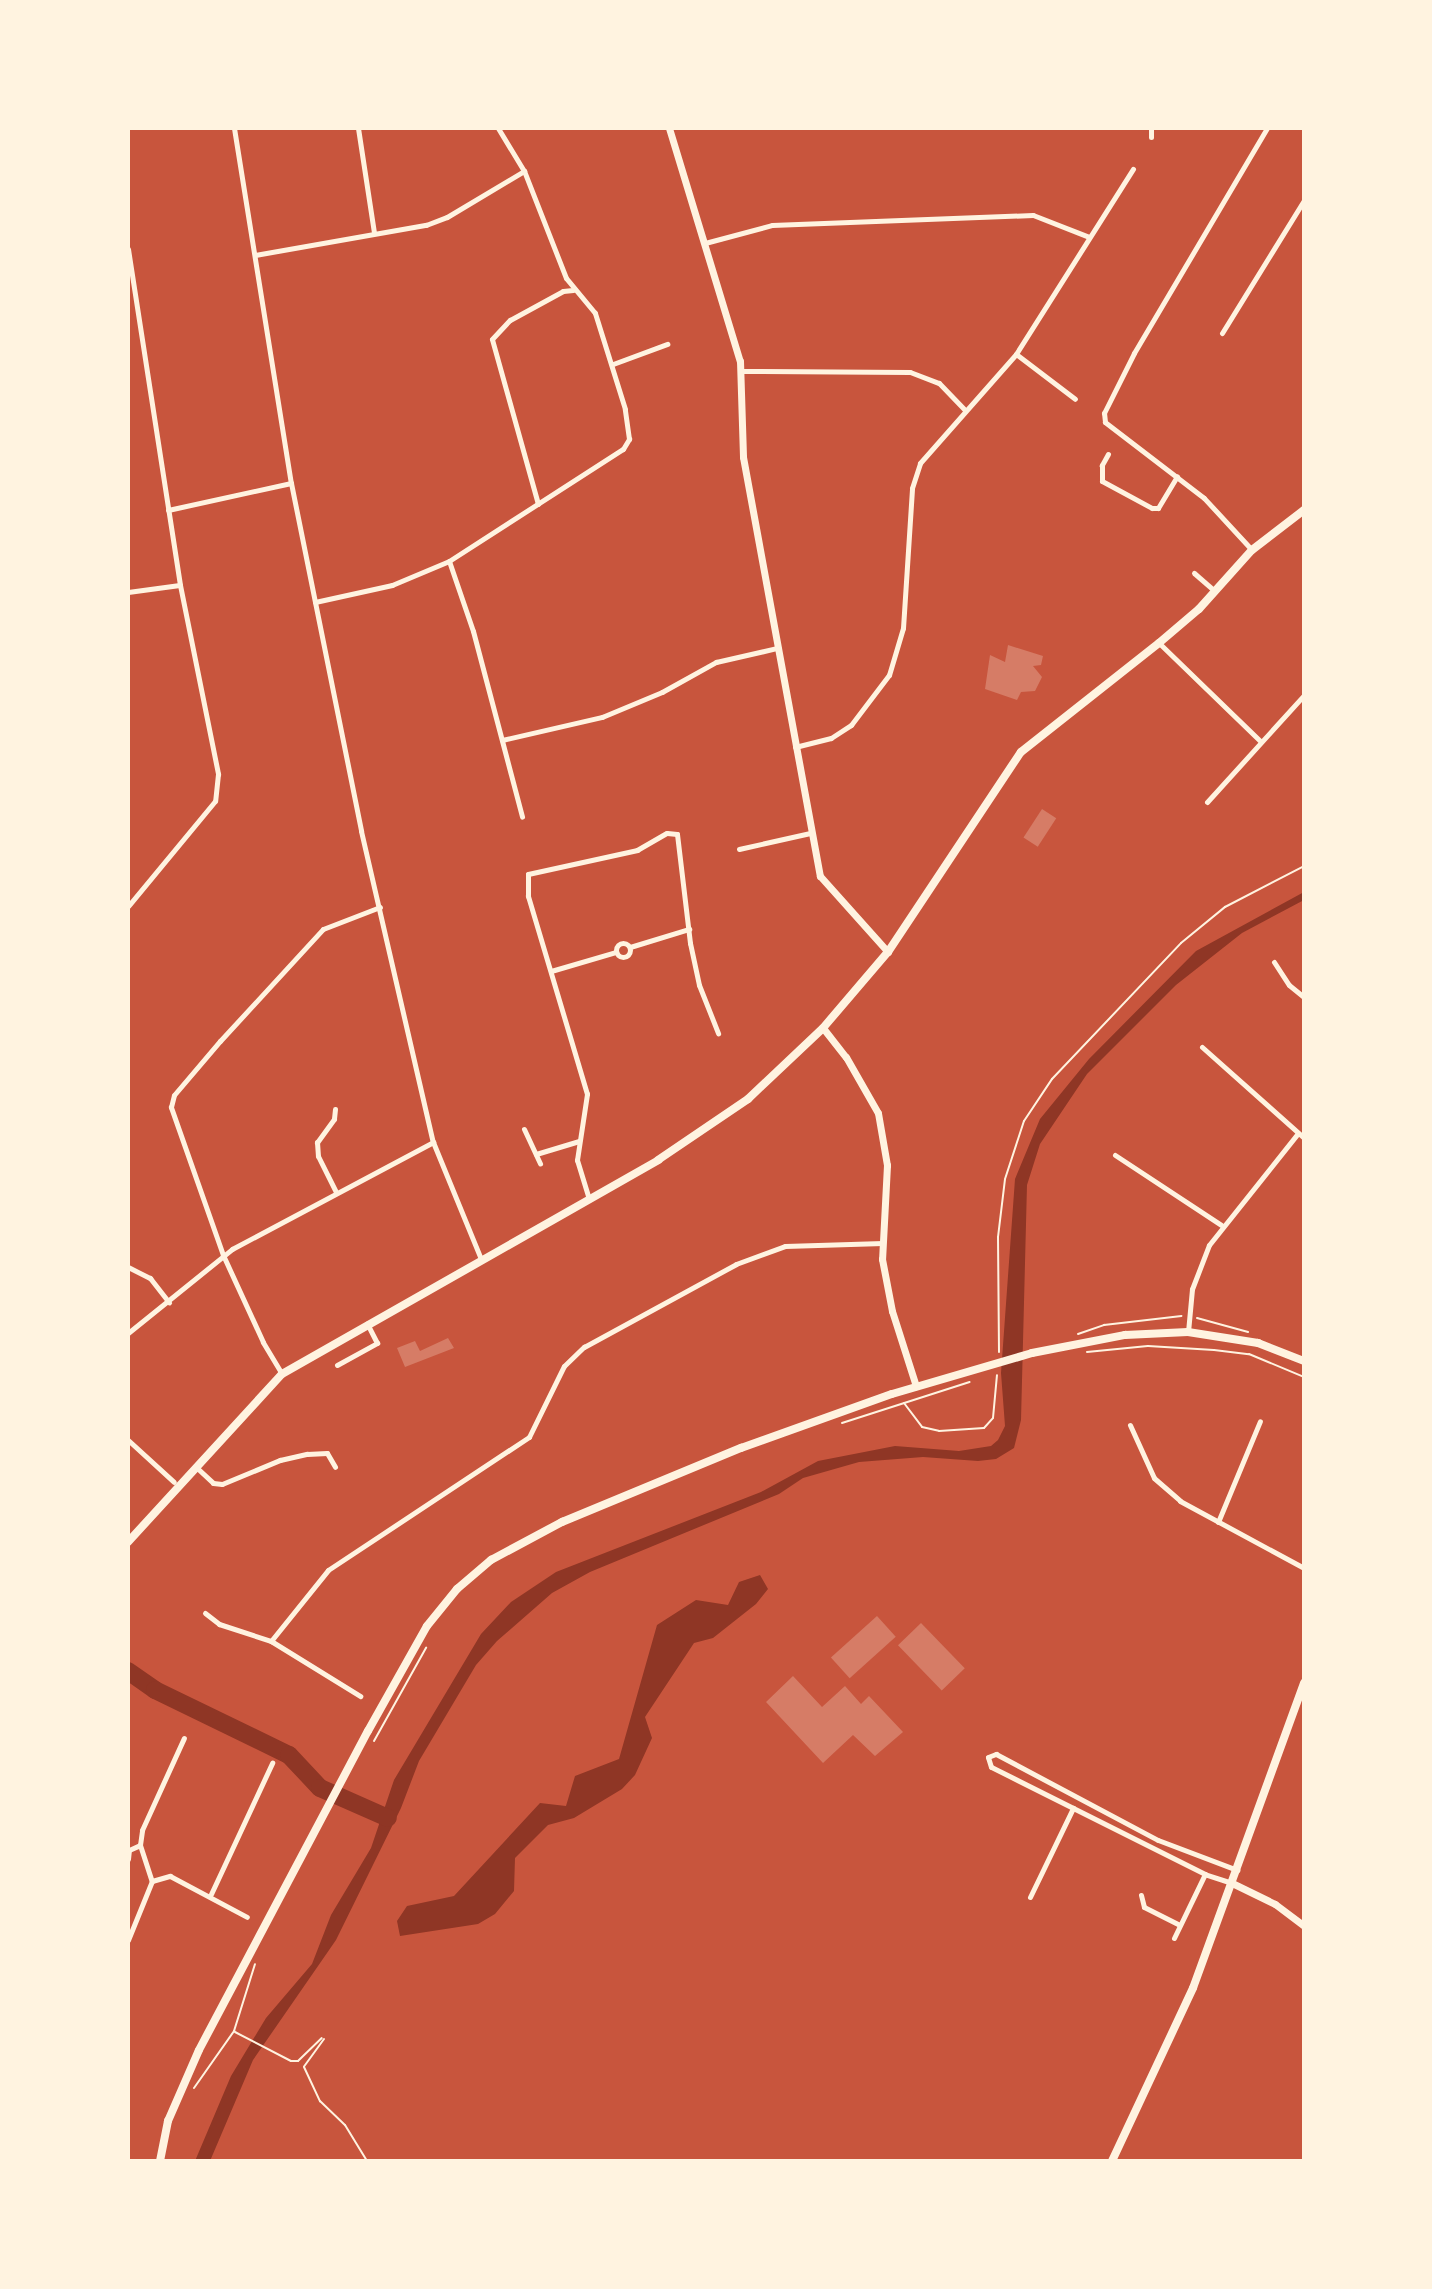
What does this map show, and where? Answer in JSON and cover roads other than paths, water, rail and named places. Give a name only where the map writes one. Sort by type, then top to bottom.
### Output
[{"type":"main road","points":[[128,1542],[282,1374],[711,1128],[823,1028],[887,952],[1021,751],[1159,643],[1215,591],[1252,550],[1304,510]]},
{"type":"main road","points":[[160,2161],[168,2121],[199,2050],[337,1789],[427,1626],[457,1589],[491,1560],[554,1525],[702,1464],[916,1386],[995,1362],[1125,1335],[1188,1332],[1258,1343],[1304,1361]]},
{"type":"main road","points":[[1112,2161],[1193,1988],[1304,1684]]},
{"type":"street","points":[[234,128],[291,483],[380,907],[433,1142],[481,1259]]},
{"type":"street","points":[[358,128],[374,233]]},
{"type":"street","points":[[315,602],[392,585],[449,561],[623,449],[629,439],[613,364],[595,313],[573,290],[554,250],[524,172],[498,128]]},
{"type":"street","points":[[669,128],[741,371],[742,450],[820,876],[887,952]]},
{"type":"street","points":[[1151,137],[1152,128]]},
{"type":"street","points":[[1252,550],[1177,476],[1105,422],[1110,395],[1267,128]]},
{"type":"street","points":[[795,747],[831,738],[852,725],[889,676],[904,628],[912,488],[920,463],[964,409],[1016,354],[1133,169]]},
{"type":"street","points":[[255,255],[374,233],[394,233],[447,217],[524,172]]},
{"type":"street","points":[[1222,333],[1304,200]]},
{"type":"street","points":[[705,243],[772,225],[1033,215],[1089,237]]},
{"type":"street","points":[[128,249],[180,585],[218,774],[215,801],[128,906]]},
{"type":"street","points":[[538,504],[492,339],[510,320],[563,290],[573,290]]},
{"type":"street","points":[[613,364],[667,344]]},
{"type":"street","points":[[1016,354],[1074,400]]},
{"type":"street","points":[[741,371],[911,372],[939,383],[964,409]]},
{"type":"street","points":[[1108,454],[1102,465],[1102,481],[1152,508],[1158,508],[1177,476]]},
{"type":"street","points":[[168,510],[291,483]]},
{"type":"street","points":[[449,561],[522,817]]},
{"type":"street","points":[[1194,573],[1215,591]]},
{"type":"street","points":[[128,592],[180,585]]},
{"type":"street","points":[[1159,643],[1261,742]]},
{"type":"street","points":[[502,740],[602,717],[662,692],[716,662],[777,648]]},
{"type":"street","points":[[1206,802],[1304,695]]},
{"type":"street","points":[[590,1198],[579,1160],[579,1141],[587,1094],[525,882],[534,870],[637,850],[667,833],[677,834],[699,985],[718,1033]]},
{"type":"street","points":[[739,849],[810,833]]},
{"type":"street","points":[[282,1374],[262,1342],[223,1255],[171,1107],[174,1096],[323,929],[380,907]]},
{"type":"street","points":[[551,971],[616,951],[621,943],[630,947],[689,929]]},
{"type":"street","points":[[616,951],[625,957],[630,947]]},
{"type":"street","points":[[1274,962],[1289,985],[1304,997]]},
{"type":"street","points":[[823,1028],[846,1057],[878,1113],[887,1165],[883,1243],[892,1311],[916,1386]]},
{"type":"street","points":[[1202,1048],[1304,1138]]},
{"type":"street","points":[[335,1109],[317,1142],[336,1192]]},
{"type":"street","points":[[524,1129],[540,1164]]},
{"type":"street","points":[[1188,1332],[1196,1279],[1221,1225],[1298,1133]]},
{"type":"street","points":[[536,1154],[579,1141]]},
{"type":"street","points":[[128,1333],[223,1255],[433,1142]]},
{"type":"street","points":[[1115,1155],[1221,1225]]},
{"type":"street","points":[[271,1641],[328,1570],[529,1437],[564,1366],[584,1347],[736,1264],[785,1246],[883,1243]]},
{"type":"street","points":[[128,1267],[150,1278],[169,1302]]},
{"type":"street","points":[[337,1365],[377,1343],[367,1323]]},
{"type":"street","points":[[1218,1522],[1260,1420]]},
{"type":"street","points":[[1130,1425],[1154,1478],[1180,1501],[1304,1568]]},
{"type":"street","points":[[128,1440],[174,1482]]},
{"type":"street","points":[[196,1466],[213,1483],[222,1485],[280,1460],[307,1454],[327,1453],[335,1467]]},
{"type":"street","points":[[205,1614],[219,1625],[271,1641],[360,1696]]},
{"type":"street","points":[[128,1940],[152,1881],[140,1845],[142,1830],[184,1738]]},
{"type":"street","points":[[1237,1870],[1168,1844],[996,1754],[988,1757],[991,1767],[1205,1874],[1232,1882],[1275,1904],[1304,1926]]},
{"type":"street","points":[[211,1894],[272,1763]]},
{"type":"street","points":[[1030,1897],[1073,1808]]},
{"type":"street","points":[[128,1859],[129,1850],[140,1845]]},
{"type":"street","points":[[1174,1938],[1205,1874]]},
{"type":"street","points":[[152,1881],[177,1876],[247,1916]]},
{"type":"street","points":[[1141,1895],[1144,1907],[1180,1925]]},
{"type":"waterway","points":[[128,1671],[155,1690],[289,1755],[320,1788],[388,1818]]}]
